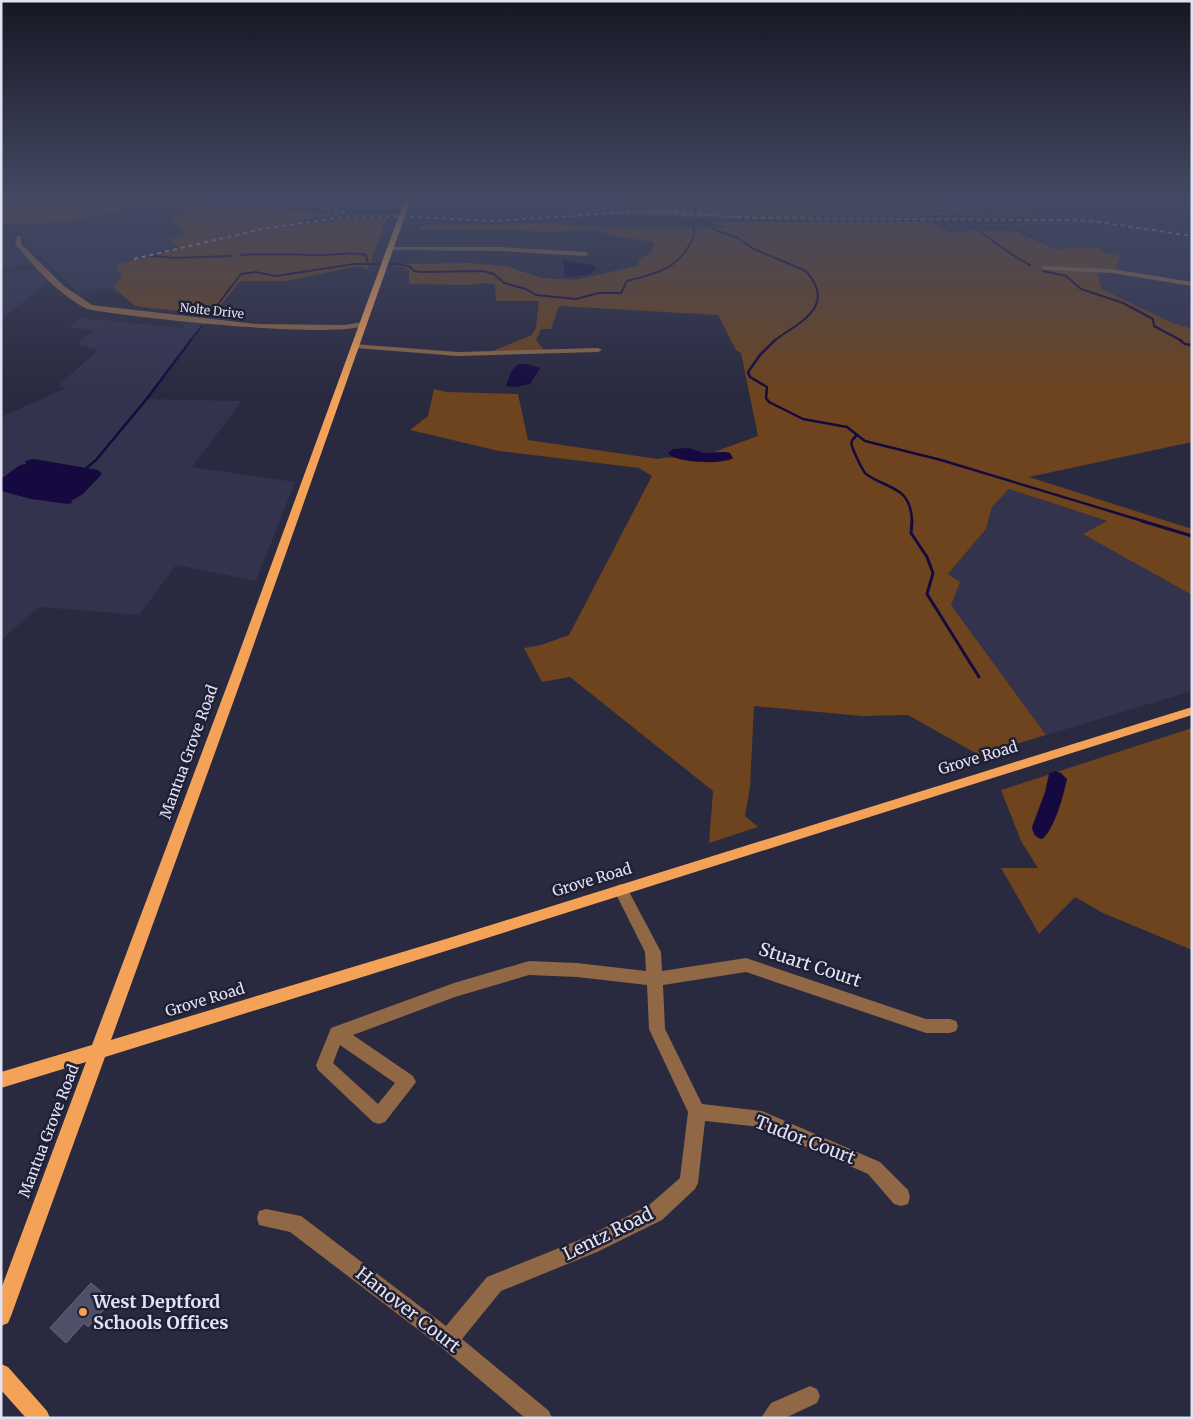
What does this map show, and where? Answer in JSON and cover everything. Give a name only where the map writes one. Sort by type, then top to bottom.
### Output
[{"type":"main road","name":"Mantua Grove Road","points":[[1,1316],[385,265]]},
{"type":"main road","name":"Grove Road","points":[[1,1080],[621,890],[822,825],[1192,711]]},
{"type":"main road","points":[[1,1374],[40,1418]]},
{"type":"street","name":"Nolte Drive","points":[[39,265],[80,303],[90,307],[302,333],[361,329]]},
{"type":"street","points":[[1046,268],[1112,271],[1192,284]]},
{"type":"street","points":[[356,346],[450,354],[598,350]]},
{"type":"street","points":[[621,890],[653,952],[656,979],[657,1029],[697,1112]]},
{"type":"street","name":"Stuart Court","points":[[337,1033],[454,990],[529,968],[577,970],[656,979],[746,965],[926,1026],[950,1026]]},
{"type":"street","points":[[337,1033],[407,1082],[379,1116],[324,1065],[337,1033]]},
{"type":"street","name":"Tudor Court","points":[[697,1112],[762,1119],[874,1168],[901,1197]]},
{"type":"street","name":"Lentz Road","points":[[448,1340],[494,1284],[590,1245],[656,1213],[689,1183],[697,1112]]},
{"type":"street","name":"Hanover Court","points":[[266,1218],[294,1223],[448,1340],[542,1418]]},
{"type":"street","points":[[771,1418],[778,1410],[810,1396]]},
{"type":"shaded area","points":[[1,265],[24,265],[1,269]]},
{"type":"shaded area","points":[[50,265],[142,265],[149,284],[115,293],[107,287],[80,294]]},
{"type":"shaded area","points":[[119,265],[369,265],[368,269],[359,266],[286,281],[240,281],[213,315],[135,306],[113,287],[122,275],[116,269]]},
{"type":"shaded area","points":[[497,265],[506,266],[542,278],[575,280],[636,266],[1116,265],[1115,269],[1099,268],[1097,272],[1102,289],[1170,322],[1192,329],[1192,442],[1029,477],[1192,529],[1192,595],[1083,534],[1107,521],[1009,489],[992,507],[986,529],[948,574],[960,582],[951,605],[1046,735],[979,755],[908,715],[862,716],[754,706],[750,787],[745,816],[758,827],[709,843],[713,791],[570,677],[542,682],[524,648],[541,645],[569,635],[652,476],[639,468],[499,451],[410,430],[428,416],[434,389],[447,392],[518,394],[528,440],[658,459],[675,457],[730,460],[726,452],[714,452],[758,436],[741,353],[736,350],[718,315],[559,306],[551,329],[541,329],[536,340],[544,350],[490,352],[532,335],[536,328],[539,301],[496,301],[495,284],[409,284],[409,270],[404,267],[392,266]]},
{"type":"shaded area","points":[[564,265],[593,265],[597,269],[588,275],[565,277]]},
{"type":"shaded area","points":[[1116,265],[1192,265],[1192,329],[1170,322],[1102,289],[1097,272],[1099,268],[1115,269]]},
{"type":"shaded area","points":[[37,269],[50,281],[1,319],[1,273]]},
{"type":"shaded area","points":[[81,318],[182,328],[190,318],[208,320],[146,399],[242,401],[192,467],[295,482],[256,581],[176,565],[139,615],[39,607],[1,640],[1,417],[66,388],[58,386],[98,350],[77,344],[93,331],[69,327]]},
{"type":"shaded area","points":[[518,364],[527,364],[540,368],[530,384],[516,387],[506,386],[511,372]]},
{"type":"shaded area","points":[[688,448],[704,453],[726,452],[730,453],[733,458],[719,462],[699,462],[679,459],[668,453],[673,449]]},
{"type":"shaded area","points":[[34,459],[98,470],[102,474],[83,494],[68,504],[31,499],[1,491],[1,479],[20,465],[26,464],[25,461]]},
{"type":"shaded area","points":[[1009,489],[1108,522],[1084,534],[1192,595],[1192,691],[1046,735],[951,605],[959,582],[948,574],[986,529],[992,507]]},
{"type":"shaded area","points":[[1192,728],[1192,950],[1103,913],[1075,897],[1039,934],[1001,868],[1038,868],[1021,841],[1001,790]]},
{"type":"shaded area","points":[[1055,771],[1061,773],[1067,779],[1051,828],[1042,839],[1035,835],[1032,827],[1045,792],[1049,774]]},
{"type":"building","name":"West Deptford Schools Offices","points":[[91,1283],[112,1301],[88,1327],[84,1323],[66,1343],[50,1328]]},
{"type":"waterway","points":[[209,316],[241,274],[255,272],[276,276],[346,265]]},
{"type":"waterway","points":[[404,265],[409,266],[414,271],[422,272],[483,271],[494,274],[504,283],[526,289],[536,295],[576,299],[599,293],[621,293],[627,281],[663,270],[671,265]]},
{"type":"waterway","points":[[774,341],[811,313],[816,304],[818,295],[815,284],[806,271],[792,265]]},
{"type":"waterway","points":[[1043,271],[1066,276],[1081,289],[1123,303],[1153,319],[1154,326],[1182,341]]},
{"type":"waterway","points":[[190,341],[202,326]]},
{"type":"waterway","points":[[84,470],[96,460],[145,401],[191,340]]},
{"type":"waterway","points":[[1180,340],[1185,344],[1192,345]]},
{"type":"waterway","points":[[774,341],[760,355],[748,372],[750,377],[767,387],[766,398],[769,402],[803,419],[847,427],[865,441],[941,460],[1146,522]]},
{"type":"waterway","points":[[856,436],[851,445],[866,474],[903,495],[911,510],[912,522]]},
{"type":"waterway","points":[[1142,521],[1192,536]]},
{"type":"waterway","points":[[912,522],[911,533],[927,557],[933,573],[927,594],[979,677]]},
{"type":"place","name":"West Deptford Schools Offices","points":[[83,1312]]}]
